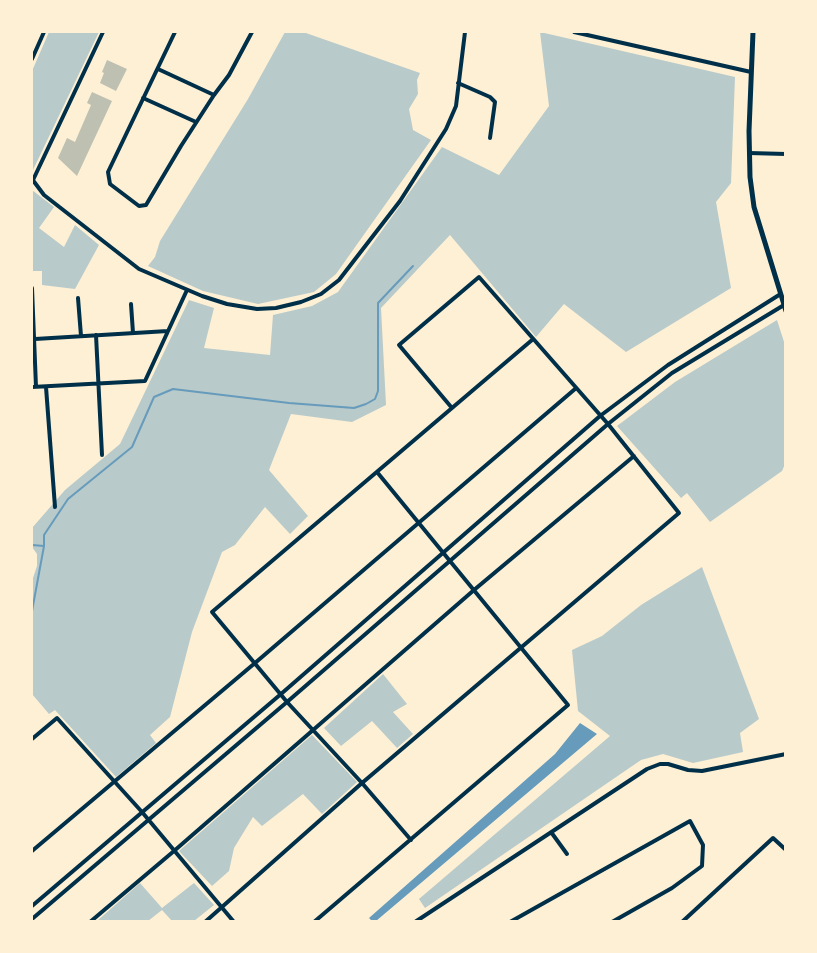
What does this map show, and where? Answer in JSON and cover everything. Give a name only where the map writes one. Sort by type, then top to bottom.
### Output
[{"type":"street","points":[[32,59],[44,32]]},
{"type":"street","points":[[103,32],[32,179],[36,187],[139,269],[227,304],[257,309],[276,308],[321,294],[339,280],[400,201],[446,129],[456,106],[465,32]]},
{"type":"street","points":[[175,32],[108,172],[110,184],[139,206],[146,205],[196,122],[229,75],[252,32]]},
{"type":"street","points":[[574,32],[752,72]]},
{"type":"street","points":[[32,919],[608,424],[672,373],[784,308],[754,207],[750,177],[753,32]]},
{"type":"street","points":[[158,69],[214,95]]},
{"type":"street","points":[[458,82],[490,97],[495,102],[490,138]]},
{"type":"street","points":[[143,98],[196,122]]},
{"type":"street","points":[[749,153],[786,154]]},
{"type":"street","points":[[205,921],[521,646],[679,513],[608,424],[479,277],[399,345],[452,408]]},
{"type":"street","points":[[33,288],[34,387],[145,381],[188,290]]},
{"type":"street","points":[[32,906],[600,416],[668,365],[779,295]]},
{"type":"street","points":[[78,298],[81,336]]},
{"type":"street","points":[[131,304],[133,333]]},
{"type":"street","points":[[35,339],[168,331]]},
{"type":"street","points":[[96,335],[102,455]]},
{"type":"street","points":[[411,840],[280,694],[212,612],[532,340]]},
{"type":"street","points":[[46,387],[55,507]]},
{"type":"street","points":[[32,851],[575,388]]},
{"type":"street","points":[[90,921],[174,851],[474,590],[634,456]]},
{"type":"street","points":[[314,921],[568,705],[376,472]]},
{"type":"street","points":[[32,739],[57,718],[142,812],[234,921]]},
{"type":"street","points":[[415,921],[647,769],[660,764],[668,764],[695,772],[786,754]]},
{"type":"street","points":[[510,921],[690,821],[703,845],[702,866],[672,888],[612,921]]},
{"type":"street","points":[[551,832],[567,854]]},
{"type":"street","points":[[681,921],[773,838],[786,850]]},
{"type":"shaded area","points":[[49,32],[99,32],[32,172],[32,71]]},
{"type":"shaded area","points":[[285,32],[303,32],[420,73],[417,80],[418,94],[409,109],[413,130],[431,140],[336,274],[314,292],[258,304],[203,291],[148,266],[155,257],[160,241],[248,99]]},
{"type":"shaded area","points":[[540,32],[735,77],[731,183],[716,202],[731,288],[626,352],[564,304],[536,337],[450,235],[381,308],[386,405],[352,422],[291,414],[269,470],[308,516],[290,534],[265,507],[235,545],[222,552],[192,632],[170,717],[150,735],[156,743],[116,777],[55,710],[49,714],[32,694],[32,581],[37,566],[37,554],[32,547],[32,528],[65,490],[120,444],[189,300],[214,308],[204,348],[270,355],[273,315],[312,306],[338,292],[442,147],[499,175],[549,106]]},
{"type":"shaded area","points":[[32,190],[54,207],[39,228],[64,247],[75,225],[99,245],[75,289],[42,285],[42,271],[32,271]]},
{"type":"shaded area","points":[[777,320],[785,345],[785,464],[782,471],[710,522],[687,493],[681,498],[617,426],[675,382]]},
{"type":"shaded area","points":[[702,567],[759,719],[740,733],[743,752],[693,763],[663,754],[641,760],[425,908],[419,899],[610,736],[578,711],[572,650],[602,636],[641,605]]},
{"type":"shaded area","points":[[383,674],[407,704],[393,712],[413,734],[397,748],[372,721],[341,746],[324,728]]},
{"type":"shaded area","points":[[312,735],[357,782],[322,814],[303,794],[262,826],[253,817],[234,848],[229,871],[212,886],[179,851]]},
{"type":"shaded area","points":[[140,883],[162,908],[194,883],[214,905],[194,921],[172,921],[162,910],[148,921],[97,921]]},
{"type":"water","points":[[580,723],[597,734],[376,921],[369,918],[555,754]]},
{"type":"building","points":[[107,60],[127,69],[116,91],[100,83]]},
{"type":"building","points":[[92,92],[112,101],[77,176],[58,158],[67,138],[75,142],[91,105],[87,103]]},
{"type":"waterway","points":[[32,611],[44,535],[68,499],[132,447],[154,397],[173,389],[289,403],[354,408],[366,404],[375,399],[378,391],[378,303],[413,266]]},
{"type":"waterway","points":[[32,545],[44,546]]}]
